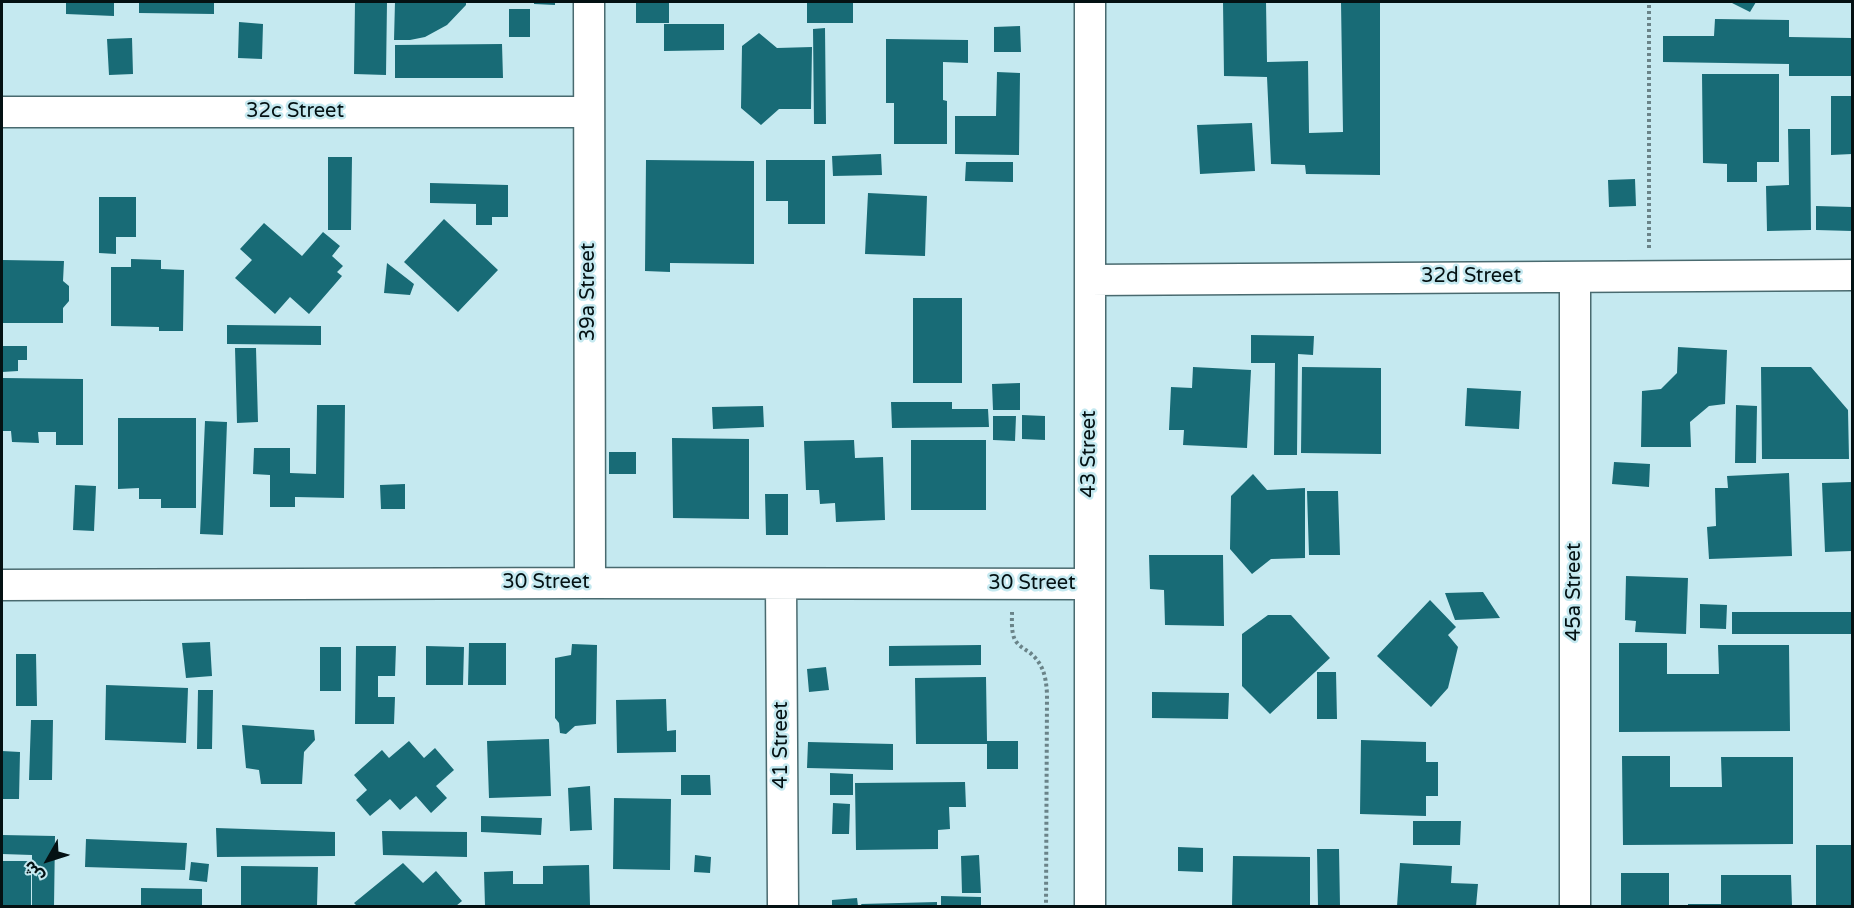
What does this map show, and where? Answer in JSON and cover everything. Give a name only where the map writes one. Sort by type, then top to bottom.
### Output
[{"type":"street","name":"39a Street","points":[[588,2],[590,583]]},
{"type":"street","name":"43 Street","points":[[1090,2],[1090,906]]},
{"type":"street","name":"32c Street","points":[[2,112],[589,112]]},
{"type":"street","name":"32d Street","points":[[1090,280],[1852,274]]},
{"type":"street","name":"45a Street","points":[[1575,277],[1575,906]]},
{"type":"street","name":"41 Street","points":[[781,584],[783,906]]},
{"type":"street","name":"30 Street","points":[[2,585],[1090,584]]},
{"type":"path","points":[[1649,2],[1649,276]]},
{"type":"path","points":[[1011,584],[1013,636],[1016,643],[1035,657],[1044,669],[1046,679],[1046,906]]},
{"type":"building","points":[[66,2],[114,2],[114,16],[66,14]]},
{"type":"building","points":[[139,2],[214,2],[214,14],[139,13]]},
{"type":"building","points":[[355,2],[387,2],[386,75],[354,74]]},
{"type":"building","points":[[395,2],[466,2],[466,5],[447,25],[425,37],[394,40]]},
{"type":"building","points":[[534,2],[555,2],[555,5],[534,4]]},
{"type":"building","points":[[636,2],[669,2],[669,23],[636,23]]},
{"type":"building","points":[[807,2],[853,2],[853,23],[807,23]]},
{"type":"building","points":[[1223,2],[1266,2],[1267,62],[1308,61],[1309,133],[1343,132],[1341,2],[1380,2],[1380,175],[1306,174],[1305,165],[1271,164],[1267,77],[1224,76]]},
{"type":"building","points":[[1732,2],[1756,2],[1750,12]]},
{"type":"building","points":[[509,9],[530,9],[530,37],[509,37]]},
{"type":"building","points":[[1715,19],[1789,20],[1789,37],[1852,38],[1852,76],[1789,76],[1789,64],[1663,62],[1663,36],[1714,36]]},
{"type":"building","points":[[239,22],[263,24],[262,59],[238,58]]},
{"type":"building","points":[[664,24],[724,24],[724,50],[664,51]]},
{"type":"building","points":[[1020,26],[1021,52],[994,52],[994,27]]},
{"type":"building","points":[[825,28],[826,124],[814,124],[813,29]]},
{"type":"building","points":[[759,33],[777,48],[812,47],[811,109],[779,109],[761,125],[741,108],[742,46]]},
{"type":"building","points":[[132,38],[133,74],[109,75],[107,39]]},
{"type":"building","points":[[886,39],[968,40],[968,63],[943,62],[943,100],[947,101],[947,144],[894,144],[894,103],[886,103]]},
{"type":"building","points":[[502,44],[503,78],[395,78],[395,45]]},
{"type":"building","points":[[997,72],[1020,73],[1019,155],[955,154],[955,116],[996,116]]},
{"type":"building","points":[[1702,74],[1779,74],[1779,162],[1757,162],[1757,182],[1727,182],[1727,164],[1703,163]]},
{"type":"building","points":[[1831,96],[1852,96],[1852,154],[1831,155]]},
{"type":"building","points":[[1252,123],[1255,171],[1200,174],[1197,125]]},
{"type":"building","points":[[1788,129],[1810,129],[1811,230],[1767,231],[1766,186],[1789,185]]},
{"type":"building","points":[[881,154],[882,175],[833,176],[832,156]]},
{"type":"building","points":[[328,157],[352,157],[351,230],[328,230]]},
{"type":"building","points":[[646,160],[754,161],[754,264],[670,263],[670,272],[645,271]]},
{"type":"building","points":[[766,160],[825,160],[825,224],[788,224],[788,201],[766,201]]},
{"type":"building","points":[[966,162],[1013,162],[1013,182],[965,181]]},
{"type":"building","points":[[1635,179],[1636,206],[1609,207],[1608,180]]},
{"type":"building","points":[[430,183],[508,185],[508,217],[492,217],[492,225],[476,225],[476,204],[430,203]]},
{"type":"building","points":[[868,193],[927,196],[925,256],[865,254]]},
{"type":"building","points":[[99,197],[136,197],[136,237],[116,237],[116,254],[99,253]]},
{"type":"building","points":[[1816,206],[1852,207],[1852,231],[1816,230]]},
{"type":"building","points":[[444,219],[498,270],[458,312],[404,262]]},
{"type":"building","points":[[264,223],[302,256],[323,232],[340,246],[332,256],[343,266],[337,272],[342,276],[309,314],[290,297],[275,314],[235,278],[252,260],[240,249]]},
{"type":"building","points":[[131,259],[161,260],[161,269],[184,270],[183,331],[159,331],[159,327],[111,326],[111,267],[131,267]]},
{"type":"building","points":[[2,260],[64,261],[63,281],[69,286],[69,301],[63,308],[63,323],[2,323]]},
{"type":"building","points":[[387,263],[414,284],[410,295],[384,293]]},
{"type":"building","points":[[913,298],[962,298],[962,383],[913,383]]},
{"type":"building","points":[[227,325],[321,326],[321,345],[227,344]]},
{"type":"building","points":[[1251,335],[1314,336],[1313,355],[1298,354],[1297,455],[1274,455],[1275,363],[1251,363]]},
{"type":"building","points":[[2,346],[27,346],[27,360],[18,360],[18,371],[2,372]]},
{"type":"building","points":[[1678,347],[1727,350],[1725,404],[1709,406],[1690,422],[1691,447],[1641,447],[1642,391],[1661,389],[1677,373]]},
{"type":"building","points":[[235,348],[256,348],[258,422],[237,423]]},
{"type":"building","points":[[1193,367],[1251,370],[1247,448],[1183,445],[1184,430],[1169,430],[1171,387],[1192,388]]},
{"type":"building","points":[[1302,367],[1381,368],[1381,454],[1301,453]]},
{"type":"building","points":[[1761,367],[1811,367],[1848,410],[1849,459],[1762,459]]},
{"type":"building","points":[[2,378],[83,379],[83,445],[56,445],[56,432],[38,432],[39,443],[12,442],[11,431],[2,431]]},
{"type":"building","points":[[1020,383],[1020,410],[993,410],[992,384]]},
{"type":"building","points":[[1467,388],[1521,391],[1519,429],[1465,426]]},
{"type":"building","points":[[891,402],[952,402],[952,409],[988,409],[989,427],[892,428]]},
{"type":"building","points":[[317,405],[345,405],[344,498],[295,497],[295,507],[270,507],[270,475],[253,474],[254,448],[290,448],[290,473],[316,474]]},
{"type":"building","points":[[1736,405],[1757,406],[1756,463],[1735,463]]},
{"type":"building","points":[[763,406],[764,427],[713,429],[712,407]]},
{"type":"building","points":[[1022,415],[1045,416],[1045,440],[1022,439]]},
{"type":"building","points":[[993,416],[1016,416],[1015,441],[993,440]]},
{"type":"building","points":[[118,418],[196,418],[196,508],[161,508],[161,499],[139,499],[139,488],[118,489]]},
{"type":"building","points":[[205,421],[227,422],[223,535],[200,534]]},
{"type":"building","points":[[672,438],[749,439],[749,519],[673,518]]},
{"type":"building","points":[[854,440],[855,458],[883,457],[885,520],[836,522],[835,503],[820,504],[819,490],[806,490],[804,441]]},
{"type":"building","points":[[911,440],[986,440],[986,510],[911,510]]},
{"type":"building","points":[[609,452],[636,452],[636,474],[609,474]]},
{"type":"building","points":[[1614,462],[1650,464],[1649,487],[1612,484]]},
{"type":"building","points":[[1789,473],[1792,556],[1709,559],[1707,527],[1716,526],[1715,488],[1728,488],[1727,476]]},
{"type":"building","points":[[1253,474],[1267,490],[1305,488],[1305,558],[1271,559],[1252,574],[1230,549],[1231,496]]},
{"type":"building","points":[[1852,482],[1852,551],[1825,552],[1822,483]]},
{"type":"building","points":[[405,484],[405,509],[381,509],[380,485]]},
{"type":"building","points":[[75,485],[96,486],[94,531],[73,530]]},
{"type":"building","points":[[1307,491],[1338,491],[1340,555],[1309,555]]},
{"type":"building","points":[[765,494],[788,494],[788,535],[766,535]]},
{"type":"building","points":[[1149,555],[1223,555],[1224,626],[1165,625],[1164,590],[1150,589]]},
{"type":"building","points":[[1626,576],[1688,578],[1686,634],[1635,632],[1636,621],[1625,620]]},
{"type":"building","points":[[1483,592],[1500,618],[1455,620],[1445,593]]},
{"type":"building","points":[[1430,600],[1456,627],[1448,635],[1458,647],[1448,688],[1431,707],[1377,656]]},
{"type":"building","points":[[1700,604],[1727,605],[1726,629],[1700,628]]},
{"type":"building","points":[[1732,612],[1852,612],[1852,634],[1732,634]]},
{"type":"building","points":[[1268,615],[1291,615],[1330,658],[1270,714],[1242,686],[1242,634]]},
{"type":"building","points":[[210,642],[212,676],[186,678],[182,643]]},
{"type":"building","points":[[469,643],[506,643],[506,685],[468,685]]},
{"type":"building","points":[[1619,643],[1667,643],[1667,674],[1719,674],[1718,645],[1789,645],[1790,731],[1619,732]]},
{"type":"building","points":[[572,644],[597,645],[596,724],[575,726],[566,734],[560,733],[559,723],[555,718],[555,658],[571,655]]},
{"type":"building","points":[[981,645],[981,665],[889,666],[889,646]]},
{"type":"building","points":[[356,646],[396,646],[395,676],[378,676],[378,697],[395,697],[394,724],[355,724]]},
{"type":"building","points":[[426,646],[464,647],[463,685],[426,685]]},
{"type":"building","points":[[320,647],[341,647],[341,691],[320,691]]},
{"type":"building","points":[[16,654],[36,654],[37,706],[16,706]]},
{"type":"building","points":[[826,667],[829,690],[809,692],[807,669]]},
{"type":"building","points":[[1317,672],[1336,672],[1337,719],[1317,719]]},
{"type":"building","points":[[986,677],[987,741],[1018,741],[1018,769],[987,769],[987,744],[916,744],[915,678]]},
{"type":"building","points":[[106,685],[188,688],[186,743],[105,740]]},
{"type":"building","points":[[198,690],[213,690],[212,749],[197,749]]},
{"type":"building","points":[[1152,692],[1229,693],[1228,719],[1152,718]]},
{"type":"building","points":[[666,699],[667,731],[676,730],[676,752],[617,753],[616,700]]},
{"type":"building","points":[[31,720],[53,720],[52,780],[29,780]]},
{"type":"building","points":[[242,725],[314,730],[315,740],[304,752],[302,784],[261,784],[259,770],[246,768]]},
{"type":"building","points":[[549,739],[551,796],[489,798],[487,741]]},
{"type":"building","points":[[1361,740],[1426,742],[1426,762],[1438,762],[1438,796],[1426,796],[1426,816],[1360,814]]},
{"type":"building","points":[[409,741],[424,758],[435,748],[454,770],[436,786],[447,798],[431,813],[416,796],[400,810],[390,799],[370,816],[356,800],[367,790],[354,775],[382,750],[389,758]]},
{"type":"building","points":[[808,742],[893,744],[893,770],[807,768]]},
{"type":"building","points":[[2,751],[20,752],[19,799],[2,799]]},
{"type":"building","points":[[1622,756],[1670,756],[1670,787],[1722,787],[1721,757],[1793,757],[1793,844],[1623,845]]},
{"type":"building","points":[[830,773],[853,774],[853,795],[830,795]]},
{"type":"building","points":[[681,775],[710,775],[711,795],[681,795]]},
{"type":"building","points":[[965,782],[966,807],[949,807],[950,829],[938,830],[938,849],[856,850],[855,783]]},
{"type":"building","points":[[590,786],[592,830],[570,831],[568,788]]},
{"type":"building","points":[[614,798],[671,799],[670,870],[613,869]]},
{"type":"building","points":[[833,803],[850,804],[849,834],[832,834]]},
{"type":"building","points":[[481,816],[542,818],[541,835],[481,832]]},
{"type":"building","points":[[1413,821],[1461,821],[1460,845],[1413,845]]},
{"type":"building","points":[[216,828],[335,832],[335,856],[217,857]]},
{"type":"building","points":[[382,831],[467,832],[467,857],[383,855]]},
{"type":"building","points":[[2,835],[55,836],[54,906],[32,906],[32,855],[2,854]]},
{"type":"building","points":[[86,839],[187,843],[185,870],[85,867]]},
{"type":"building","points":[[1816,845],[1852,845],[1852,906],[1816,906]]},
{"type":"building","points":[[1178,847],[1203,848],[1203,872],[1178,871]]},
{"type":"building","points":[[1317,849],[1339,849],[1340,906],[1318,906]]},
{"type":"building","points":[[695,855],[711,857],[710,873],[694,872]]},
{"type":"building","points":[[979,855],[981,893],[962,893],[961,856]]},
{"type":"building","points":[[1233,856],[1310,857],[1310,906],[1232,906]]},
{"type":"building","points":[[2,861],[31,861],[31,906],[2,906]]},
{"type":"building","points":[[191,862],[209,864],[207,882],[189,880]]},
{"type":"building","points":[[403,863],[423,883],[436,871],[462,901],[456,906],[357,906],[354,903]]},
{"type":"building","points":[[1400,863],[1452,866],[1451,883],[1478,884],[1476,906],[1397,906]]},
{"type":"building","points":[[589,865],[590,905],[485,906],[484,872],[513,871],[513,884],[543,884],[543,866]]},
{"type":"building","points":[[241,866],[318,867],[317,906],[241,906]]},
{"type":"building","points":[[1621,873],[1669,873],[1669,906],[1621,906]]},
{"type":"building","points":[[1721,875],[1791,875],[1792,906],[1688,906],[1688,904],[1721,904]]},
{"type":"building","points":[[141,888],[202,889],[202,906],[141,906]]},
{"type":"building","points":[[941,896],[981,897],[981,906],[941,906]]},
{"type":"building","points":[[857,898],[858,906],[832,906],[832,900]]},
{"type":"building","points":[[937,902],[937,906],[862,906],[861,904]]}]
